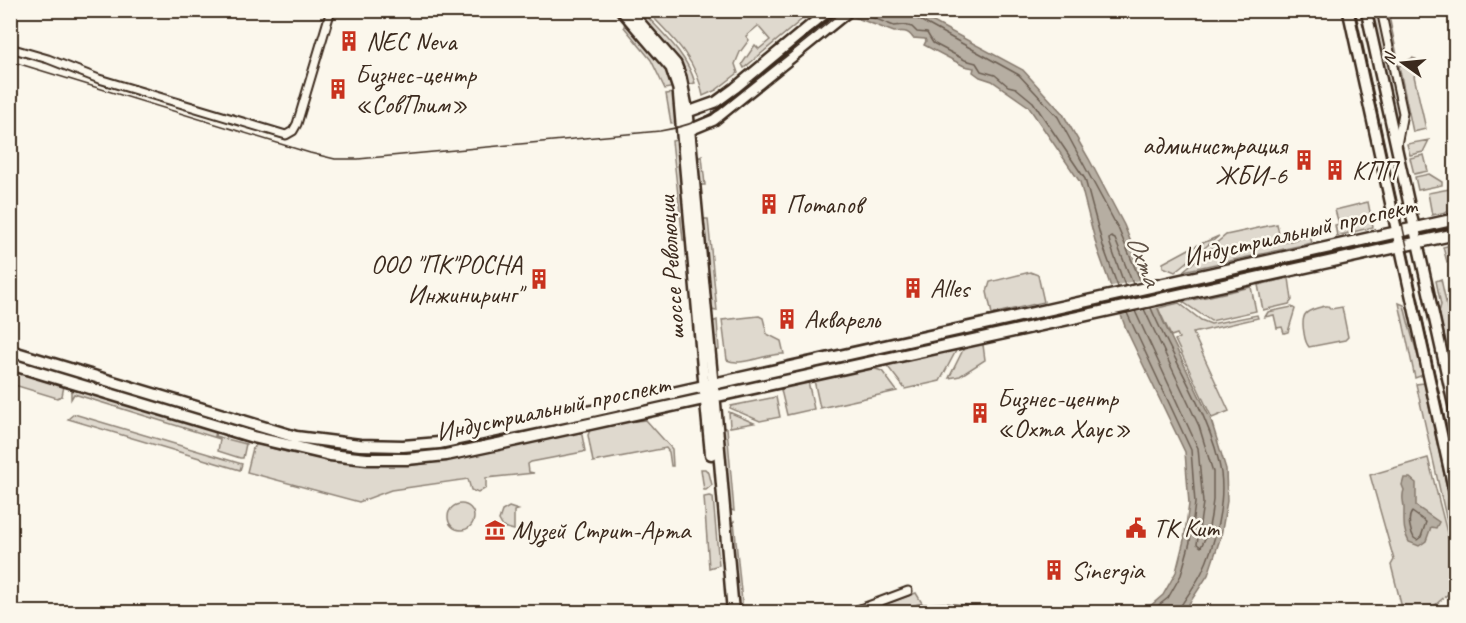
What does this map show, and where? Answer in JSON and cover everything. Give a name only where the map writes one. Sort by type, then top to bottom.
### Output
[{"type":"main road","name":"шоссе Революции","points":[[621,10],[670,68],[678,89],[733,612]]},
{"type":"main road","name":"шоссе Революции","points":[[629,10],[676,64],[681,77],[690,130],[708,384]]},
{"type":"main road","points":[[828,11],[716,102],[688,112],[682,123],[690,130],[714,120],[850,10]]},
{"type":"main road","points":[[1348,10],[1455,500]]},
{"type":"main road","points":[[1366,10],[1455,416]]},
{"type":"main road","name":"Индустриальный проспект","points":[[10,351],[296,437],[360,445],[403,446],[458,439],[1455,219]]},
{"type":"main road","name":"Индустриальный проспект","points":[[10,364],[282,445],[330,455],[367,459],[407,459],[446,455],[1455,234]]},
{"type":"main road","points":[[1153,286],[1158,299]]},
{"type":"main road","points":[[1099,298],[1103,311]]},
{"type":"main road","name":"шоссе Революции","points":[[710,398],[727,612]]},
{"type":"street","points":[[10,48],[99,79],[282,135],[290,134],[297,124],[332,10]]},
{"type":"street","points":[[1381,10],[1403,113],[1396,148]]},
{"type":"street","points":[[852,612],[908,591]]},
{"type":"shaded area","points":[[634,11],[642,11],[673,44],[686,63],[695,83],[687,85],[673,54]]},
{"type":"shaded area","points":[[647,11],[812,11],[744,68],[742,64],[755,45],[759,49],[770,40],[758,26],[746,36],[749,40],[735,64],[738,73],[716,90],[703,96],[689,59],[674,39]]},
{"type":"shaded area","points":[[1371,11],[1377,11],[1399,109],[1397,122]]},
{"type":"shaded area","points":[[1384,11],[1388,11],[1396,59]]},
{"type":"shaded area","points":[[625,20],[667,70],[674,87],[665,89],[651,60],[624,27]]},
{"type":"shaded area","points":[[1412,58],[1416,59],[1419,72],[1414,76],[1426,129],[1413,132],[1399,66]]},
{"type":"shaded area","points":[[674,93],[678,122],[671,123],[666,94]]},
{"type":"shaded area","points":[[680,139],[687,240],[683,240],[672,141]]},
{"type":"shaded area","points":[[1429,140],[1423,152],[1410,155],[1407,144]]},
{"type":"shaded area","points":[[1424,155],[1428,171],[1414,174],[1410,158]]},
{"type":"shaded area","points":[[702,156],[705,185],[700,185],[697,176],[696,159]]},
{"type":"shaded area","points":[[1429,174],[1442,182],[1442,185],[1418,190],[1415,177]]},
{"type":"shaded area","points":[[1455,188],[1455,210],[1432,215],[1428,193]]},
{"type":"shaded area","points":[[1368,202],[1373,227],[1337,236],[1335,225],[1339,224],[1335,210]]},
{"type":"shaded area","points":[[703,219],[708,219],[717,311],[711,310],[706,279]]},
{"type":"shaded area","points":[[1277,224],[1281,243],[1310,236],[1312,243],[1183,271],[1226,235]]},
{"type":"shaded area","points":[[1219,236],[1175,272],[1163,267],[1163,263]]},
{"type":"shaded area","points":[[1455,244],[1455,260],[1447,262],[1443,247]]},
{"type":"shaded area","points":[[1030,272],[1038,275],[1044,302],[992,314],[987,292],[990,282]]},
{"type":"shaded area","points":[[1289,278],[1292,300],[1289,304],[1263,310],[1258,285]]},
{"type":"shaded area","points":[[1441,279],[1452,330],[1455,329],[1455,366],[1451,367],[1439,312],[1441,305],[1436,281]]},
{"type":"shaded area","points":[[1251,287],[1256,311],[1211,321],[1183,302]]},
{"type":"shaded area","points":[[1179,303],[1201,320],[1211,324],[1257,315],[1258,318],[1193,333],[1229,411],[1212,418],[1175,340],[1179,338],[1177,334],[1171,336],[1158,308]]},
{"type":"shaded area","points":[[1399,303],[1404,305],[1423,375],[1415,378]]},
{"type":"shaded area","points":[[1325,306],[1331,309],[1342,307],[1348,337],[1345,340],[1309,347],[1304,333],[1304,316],[1309,311]]},
{"type":"shaded area","points":[[1292,307],[1295,309],[1288,332],[1284,333],[1282,327],[1277,328],[1274,315],[1265,317],[1268,312]]},
{"type":"shaded area","points":[[759,316],[763,318],[767,334],[781,341],[784,354],[739,362],[727,360],[722,320]]},
{"type":"shaded area","points":[[717,320],[719,350],[715,350],[712,322]]},
{"type":"shaded area","points":[[980,343],[983,345],[985,360],[960,376],[949,378],[965,346]]},
{"type":"shaded area","points":[[958,347],[940,381],[905,389],[885,363]]},
{"type":"shaded area","points":[[869,367],[882,371],[897,391],[820,408],[814,380]]},
{"type":"shaded area","points":[[10,370],[64,386],[62,396],[57,398],[11,384]]},
{"type":"shaded area","points":[[808,381],[814,409],[787,415],[781,390],[798,382]]},
{"type":"shaded area","points":[[1424,383],[1455,524],[1452,525],[1455,557],[1416,384]]},
{"type":"shaded area","points":[[74,389],[216,432],[215,436],[246,444],[243,458],[218,451],[220,439],[74,394],[71,399],[71,392]]},
{"type":"shaded area","points":[[776,397],[780,417],[760,421],[730,408],[731,406]]},
{"type":"shaded area","points":[[729,412],[754,423],[730,427]]},
{"type":"shaded area","points":[[74,414],[242,464],[240,470],[68,419]]},
{"type":"shaded area","points":[[646,420],[672,449],[673,466],[671,466],[669,452],[666,448],[593,462],[588,435],[590,430],[624,422]]},
{"type":"shaded area","points":[[721,428],[727,428],[734,511],[728,509]]},
{"type":"shaded area","points":[[579,432],[582,435],[585,451],[531,462],[528,464],[529,472],[534,473],[486,478],[486,488],[478,493],[471,490],[468,479],[391,490],[359,502],[247,472],[253,448],[257,444],[344,463],[411,465],[442,461]]},
{"type":"shaded area","points":[[1428,458],[1456,568],[1455,588],[1434,606],[1409,611],[1401,604],[1391,565],[1394,560],[1370,475]]},
{"type":"shaded area","points":[[701,469],[709,473],[712,485],[706,490],[704,490]]},
{"type":"shaded area","points":[[704,497],[713,497],[719,565],[709,568]]},
{"type":"shaded area","points":[[461,504],[470,508],[474,517],[470,526],[461,530],[452,526],[448,517],[452,508]]},
{"type":"shaded area","points":[[509,507],[518,510],[514,511],[514,530],[503,527],[499,520],[502,511]]},
{"type":"shaded area","points":[[734,521],[743,612],[736,612],[730,524]]},
{"type":"shaded area","points":[[916,593],[922,603],[890,612],[864,612]]},
{"type":"water","points":[[838,11],[913,11],[1023,70],[1063,114],[1089,159],[1124,225],[1163,321],[1211,420],[1226,469],[1227,501],[1221,536],[1208,575],[1182,612],[1126,612],[1149,607],[1163,595],[1176,572],[1184,540],[1189,504],[1185,452],[1126,329],[1097,248],[1080,182],[1028,106],[992,81],[980,77],[973,72],[974,68],[964,66],[924,45],[925,39],[913,38],[905,32],[894,32]]},
{"type":"water","points":[[1404,478],[1410,478],[1416,483],[1416,506],[1439,522],[1436,528],[1431,527],[1426,541],[1419,546],[1409,542],[1405,530],[1402,485]]},
{"type":"water","points":[[944,603],[983,607],[1004,612],[896,612],[923,604]]},
{"type":"pier","points":[[1149,278],[1161,307],[1119,316],[1108,287]]},
{"type":"tram line","points":[[10,61],[310,153],[335,159],[358,159],[660,131],[683,126],[719,110],[844,10]]},
{"type":"tram line","points":[[1355,10],[1456,470]]},
{"type":"railway","points":[[10,403],[14,401]]},
{"type":"place","name":"NEC Neva","points":[[349,41]]},
{"type":"place","name":"Бизнес-центр «СовПлим»","points":[[338,89]]},
{"type":"place","name":"администрация ЖБИ-6","points":[[1304,160]]},
{"type":"place","name":"КПП","points":[[1335,170]]},
{"type":"place","name":"Потапов","points":[[769,204]]},
{"type":"place","name":"ООО \"ПК\"РОСНА Инжиниринг\"","points":[[539,279]]},
{"type":"place","name":"Alles","points":[[913,288]]},
{"type":"place","name":"Акварель","points":[[787,319]]},
{"type":"place","name":"Бизнес-центр «Охта Хаус»","points":[[980,413]]},
{"type":"place","name":"ТК Кит","points":[[1136,528]]},
{"type":"place","name":"Музей Стрит-Арта","points":[[495,530]]},
{"type":"place","name":"Sinergia","points":[[1054,570]]},
{"type":"water label","name":"Охта","points":[[1144,260]]}]
